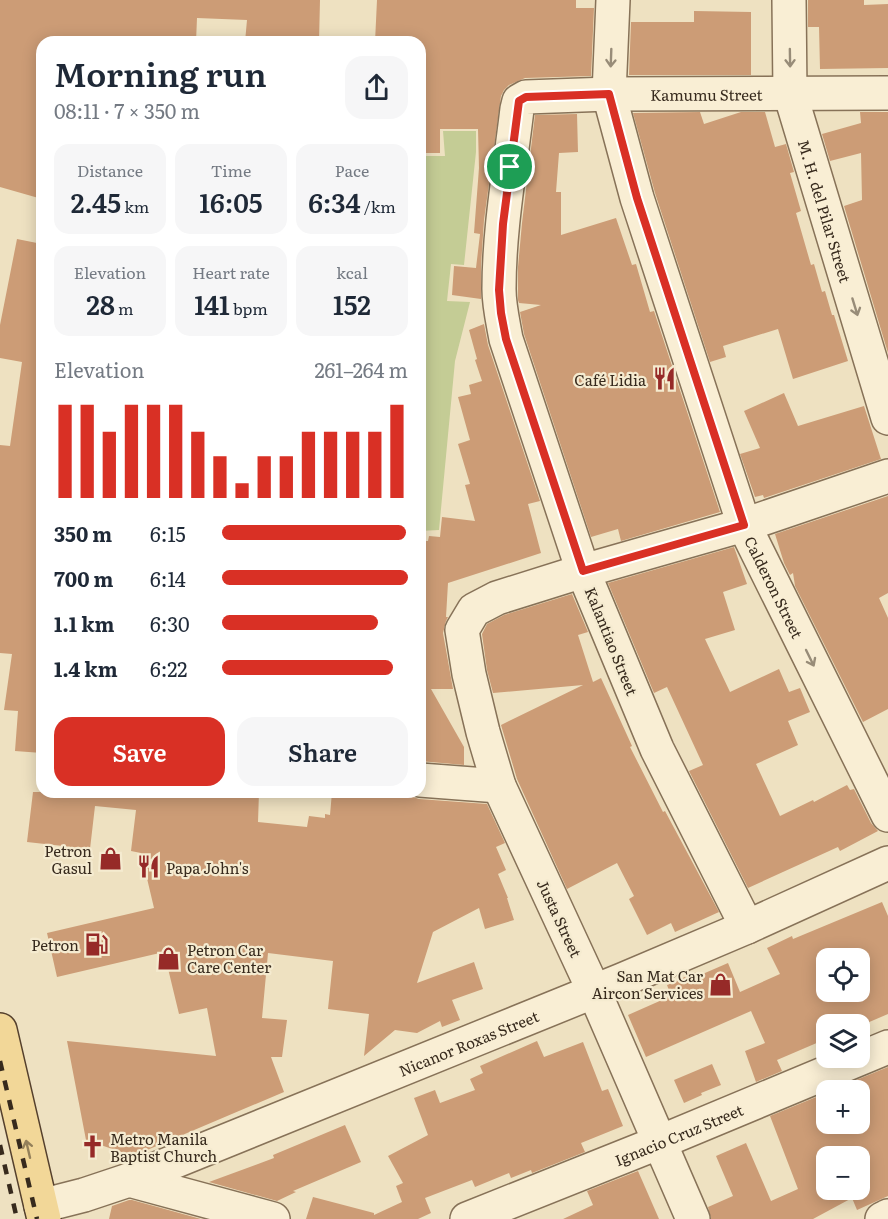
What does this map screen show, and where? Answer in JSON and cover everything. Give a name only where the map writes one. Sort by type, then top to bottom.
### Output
[{"type":"main road","points":[[0,1030],[42,1213]]},
{"type":"street","name":"Calderon Street","points":[[613,0],[609,94],[637,198],[744,525],[888,815]]},
{"type":"street","name":"M. H. del Pilar Street","points":[[789,0],[790,93],[888,418]]},
{"type":"street","name":"Kamumu Street","points":[[526,97],[609,94],[888,93]]},
{"type":"street","name":"Kalantiao Street","points":[[526,97],[519,101],[517,109],[503,224],[499,290],[506,339],[583,571],[657,749],[747,927]]},
{"type":"street","points":[[583,571],[744,525],[888,476]]},
{"type":"street","name":"Justa Street","points":[[583,571],[496,598],[474,610],[462,630],[469,674],[499,786],[594,991],[693,1219]]},
{"type":"street","points":[[426,780],[499,786]]},
{"type":"street","name":"Nicanor Roxas Street","points":[[42,1213],[84,1195],[129,1180],[594,991],[747,927],[888,863]]},
{"type":"street","name":"Ignacio Cruz Street","points":[[467,1219],[888,1047]]},
{"type":"street","points":[[129,1180],[273,1219]]},
{"type":"street","points":[[882,1219],[888,1216]]},
{"type":"green space","points":[[443,131],[476,131],[476,152],[464,265],[451,264],[447,301],[470,302],[455,361],[439,530],[426,531],[426,156],[445,156]]},
{"type":"building","points":[[0,0],[320,0],[319,36],[246,36],[247,20],[197,18],[196,36],[36,36],[36,197],[0,187]]},
{"type":"building","points":[[377,0],[576,0],[576,8],[594,8],[591,76],[525,78],[509,85],[501,96],[484,220],[481,299],[452,295],[454,266],[476,268],[480,234],[474,233],[479,168],[478,129],[440,129],[440,153],[426,153],[426,36],[375,36]]},
{"type":"building","points":[[808,0],[864,0],[864,5],[888,4],[888,68],[820,69],[819,27],[808,27]]},
{"type":"building","points":[[694,11],[751,12],[751,75],[629,75],[631,22],[694,22]]},
{"type":"building","points":[[700,112],[704,124],[741,112],[765,112],[775,147],[786,144],[794,172],[790,173],[801,211],[796,213],[811,265],[814,264],[822,292],[825,291],[848,361],[793,379],[778,329],[723,346],[726,357],[710,362],[655,193],[633,113]]},
{"type":"building","points":[[860,112],[888,112],[888,353],[844,206],[862,200],[861,153],[830,161],[822,134],[861,123]]},
{"type":"building","points":[[577,114],[578,152],[559,153],[556,192],[561,192],[561,235],[616,218],[632,265],[636,264],[650,312],[654,311],[720,512],[621,541],[618,529],[591,537],[524,334],[520,312],[541,305],[519,303],[518,300],[522,223],[535,115]]},
{"type":"building","points":[[17,239],[36,243],[36,753],[15,751],[18,711],[4,710],[12,654],[0,653],[0,445],[10,446],[22,362],[0,358],[0,325]]},
{"type":"building","points":[[484,324],[488,345],[540,501],[528,504],[541,553],[448,583],[446,617],[448,617],[443,633],[453,689],[431,689],[464,747],[464,765],[426,762],[426,541],[429,536],[440,537],[442,517],[475,521],[465,485],[470,484],[458,444],[470,440],[458,397],[471,394],[469,385],[482,381],[469,330]]},
{"type":"building","points":[[784,393],[798,426],[864,406],[881,459],[764,498],[763,495],[755,497],[740,454],[760,448],[744,411]]},
{"type":"building","points":[[888,496],[888,593],[879,598],[888,618],[888,709],[863,722],[795,586],[793,573],[790,575],[784,563],[775,534]]},
{"type":"building","points":[[734,547],[747,584],[723,592],[735,630],[705,639],[730,692],[779,669],[789,692],[800,688],[810,712],[788,721],[798,745],[756,764],[780,816],[847,785],[850,790],[854,789],[871,823],[878,831],[840,851],[838,847],[748,888],[689,771],[703,765],[667,687],[654,693],[608,583]]},
{"type":"building","points":[[572,594],[588,632],[578,635],[593,682],[601,678],[632,746],[630,747],[663,812],[665,811],[719,912],[675,932],[671,923],[647,935],[629,899],[634,896],[617,863],[567,889],[517,779],[501,725],[583,685],[493,693],[482,634],[487,624],[504,615]]},
{"type":"building","points":[[33,792],[36,792],[36,798],[259,798],[258,822],[307,827],[309,816],[325,818],[325,814],[330,815],[331,798],[416,798],[487,804],[505,843],[496,847],[506,870],[498,874],[514,920],[485,929],[479,908],[433,932],[417,983],[474,962],[483,989],[452,1000],[460,1020],[442,1027],[440,1021],[417,1033],[395,1030],[364,1056],[369,1014],[328,1009],[333,961],[268,953],[262,1018],[287,1020],[282,1057],[271,1057],[284,1092],[133,1156],[86,1140],[67,1041],[216,1056],[207,1008],[179,1014],[164,952],[57,977],[47,933],[154,908],[141,853],[131,851],[136,810],[95,806],[90,849],[27,842]]},
{"type":"building","points":[[882,902],[888,916],[888,1014],[870,1022],[870,1014],[816,1014],[816,1043],[777,1060],[782,1071],[756,1082],[745,1051],[765,1043],[751,1011],[646,1057],[628,1015],[671,996],[667,985],[696,972],[698,976],[728,963],[740,992],[780,974],[767,948],[792,936],[793,939]]},
{"type":"building","points":[[537,1041],[544,1057],[583,1042],[602,1091],[608,1089],[623,1126],[581,1143],[585,1152],[532,1173],[531,1170],[511,1178],[509,1173],[475,1187],[472,1180],[425,1198],[431,1213],[418,1219],[306,1219],[313,1197],[374,1213],[374,1215],[402,1202],[396,1186],[403,1183],[388,1156],[428,1135],[414,1098],[435,1090],[440,1103],[475,1090],[470,1079],[483,1073],[480,1066]]},
{"type":"building","points":[[712,1064],[721,1085],[684,1103],[674,1080]]},
{"type":"building","points":[[888,1067],[888,1196],[857,1210],[853,1200],[870,1200],[870,1146],[816,1146],[816,1200],[848,1200],[813,1219],[711,1219],[708,1207],[733,1196],[716,1156],[746,1143],[771,1201],[798,1189],[770,1116],[816,1097],[816,1134],[870,1134],[870,1080],[856,1080]]},
{"type":"building","points":[[345,1125],[361,1162],[293,1191],[296,1192],[277,1201],[209,1182],[274,1158],[273,1155]]},
{"type":"building","points":[[638,1171],[659,1219],[563,1219],[593,1205],[587,1191]]},
{"type":"building","points":[[129,1200],[201,1219],[109,1219],[112,1206]]},
{"type":"railway","points":[[0,1061],[37,1219]]},
{"type":"railway","points":[[0,1145],[17,1219]]},
{"type":"place","name":"Café Lidia","points":[[664,379]]},
{"type":"place","name":"Petron Gasul","points":[[110,859]]},
{"type":"place","name":"Papa John's","points":[[148,867]]},
{"type":"place","name":"Petron","points":[[97,944]]},
{"type":"place","name":"Petron Car Care Center","points":[[169,958]]},
{"type":"place","name":"San Mat Car Aircon Services","points":[[721,984]]},
{"type":"place","name":"Metro Manila Baptist Church","points":[[92,1147]]},
{"type":"route","points":[[609,94],[637,198],[744,525],[583,571],[506,339],[501,313],[499,290],[503,224],[510,167],[519,101],[526,97],[609,94]]}]
